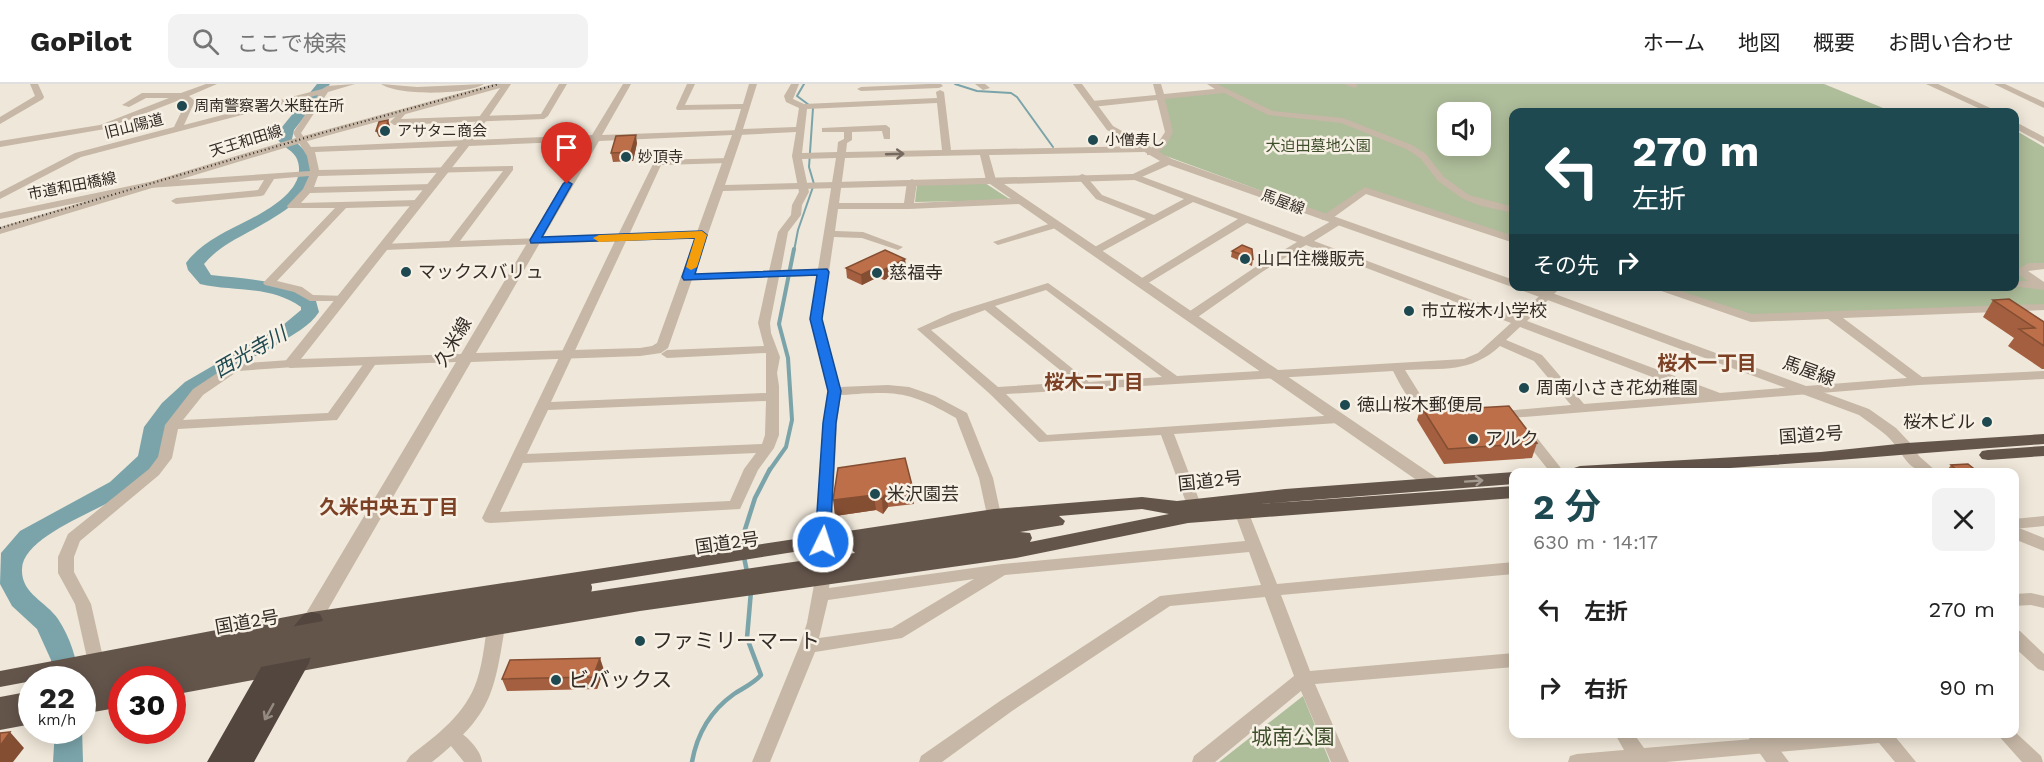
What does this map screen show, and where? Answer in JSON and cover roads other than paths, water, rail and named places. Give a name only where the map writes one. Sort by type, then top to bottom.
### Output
[{"type":"highway","name":"国道2号","points":[[1788,468],[2044,439]]},
{"type":"highway","name":"国道2号","points":[[1650,468],[1909,454],[2044,451]]},
{"type":"highway","name":"国道2号","points":[[96,673],[410,615],[722,579],[766,567],[1186,509],[1509,478]]},
{"type":"highway","name":"国道2号","points":[[1186,509],[1241,511],[1509,492]]},
{"type":"highway","points":[[186,684],[496,627],[722,579],[766,567],[823,542],[994,515],[1142,504],[1186,509]]},
{"type":"highway","points":[[14,694],[94,662],[312,620],[503,589],[732,555],[822,587],[1016,551],[1186,509]]},
{"type":"highway","name":"国道2号","points":[[186,671],[582,594]]},
{"type":"highway","points":[[241,762],[297,663],[312,620]]},
{"type":"highway","points":[[220,762],[272,668],[312,620]]},
{"type":"street","points":[[0,121],[40,97],[34,84]]},
{"type":"street","points":[[0,144],[102,127],[213,84]]},
{"type":"street","points":[[305,97],[316,84]]},
{"type":"street","name":"旧山陽道","points":[[0,196],[78,155],[305,97],[327,88],[351,84]]},
{"type":"street","points":[[385,84],[391,87],[409,88],[489,84]]},
{"type":"street","points":[[290,364],[466,143],[505,84]]},
{"type":"street","name":"天王和田線","points":[[0,231],[300,140],[505,84]]},
{"type":"street","points":[[403,112],[394,122],[543,117],[563,84]]},
{"type":"street","name":"久米線","points":[[312,620],[627,84]]},
{"type":"street","points":[[691,84],[680,108],[745,106]]},
{"type":"street","points":[[94,662],[86,609],[77,586],[66,573],[66,557],[73,538],[154,472],[165,458],[172,425],[198,392],[236,367],[567,356],[656,350],[663,345],[753,84]]},
{"type":"street","points":[[795,84],[788,96],[789,100],[804,107],[941,100]]},
{"type":"street","name":"馬屋線","points":[[1077,84],[1110,128],[1168,161],[1509,282]]},
{"type":"street","points":[[797,156],[983,151],[1147,151],[1162,145],[1168,136],[1157,84]]},
{"type":"street","points":[[1211,84],[1270,113],[1342,122],[1409,147],[1423,156],[1441,180],[1466,197],[1509,209]]},
{"type":"street","points":[[1930,84],[1985,108]]},
{"type":"street","points":[[1998,84],[2044,105]]},
{"type":"street","points":[[853,105],[862,86],[939,85],[947,152]]},
{"type":"street","points":[[327,88],[297,133],[312,155],[315,173],[308,189],[292,206],[418,203]]},
{"type":"street","points":[[1092,104],[1223,91]]},
{"type":"street","points":[[126,105],[145,95],[184,96],[191,101],[177,130]]},
{"type":"street","points":[[728,160],[658,162],[490,518],[735,506],[751,469],[767,448],[772,435],[771,373],[774,357],[764,324],[783,232],[796,215],[804,186],[797,156],[804,107]]},
{"type":"street","points":[[2019,127],[2044,141]]},
{"type":"street","points":[[825,130],[886,128],[887,137]]},
{"type":"street","points":[[308,150],[800,129]]},
{"type":"street","points":[[823,542],[830,423],[835,391],[816,319],[831,234],[843,142],[848,140],[848,130]]},
{"type":"street","points":[[983,151],[991,180],[1019,201],[1095,250],[1434,484]]},
{"type":"street","points":[[1136,177],[1168,161]]},
{"type":"street","name":"市道和田橋線","points":[[0,216],[149,185],[271,175],[510,168],[453,243]]},
{"type":"street","points":[[176,201],[261,193],[271,175]]},
{"type":"street","points":[[1082,177],[1099,197],[1154,219]]},
{"type":"street","points":[[718,188],[1136,177],[1720,397]]},
{"type":"street","points":[[909,206],[912,182]]},
{"type":"street","points":[[308,189],[432,187]]},
{"type":"street","points":[[1326,218],[1365,190],[1509,238]]},
{"type":"street","points":[[1095,250],[1193,198]]},
{"type":"street","points":[[833,206],[909,206],[1019,201]]},
{"type":"street","points":[[342,206],[269,283],[298,289],[310,298],[343,298]]},
{"type":"street","points":[[1141,283],[1246,219]]},
{"type":"street","points":[[1191,316],[1337,222]]},
{"type":"street","points":[[998,242],[1055,225]]},
{"type":"street","points":[[831,234],[864,235],[898,247]]},
{"type":"street","points":[[384,247],[702,235]]},
{"type":"street","points":[[2042,286],[2020,271],[2029,266],[2044,266]]},
{"type":"street","points":[[688,277],[823,272]]},
{"type":"street","points":[[2019,284],[2042,286]]},
{"type":"street","points":[[1174,380],[1048,286],[986,305],[923,329],[995,391],[1044,439],[1338,419]]},
{"type":"street","points":[[995,391],[1475,361],[1552,291]]},
{"type":"street","name":"馬屋線","points":[[1552,291],[1864,412],[1891,430],[1909,454],[1925,468]]},
{"type":"street","points":[[1667,291],[1751,318],[2044,307]]},
{"type":"street","points":[[986,305],[1088,386]]},
{"type":"street","points":[[1831,315],[1919,381]]},
{"type":"street","points":[[1498,341],[1538,358],[1581,409]]},
{"type":"street","points":[[667,354],[772,349]]},
{"type":"street","points":[[172,425],[332,417],[371,362]]},
{"type":"street","points":[[1397,367],[1409,387],[1430,413],[1449,416]]},
{"type":"street","points":[[1480,415],[1581,409],[1919,381],[2044,375]]},
{"type":"street","points":[[835,391],[901,389],[919,394],[962,416],[986,478],[994,515]]},
{"type":"street","points":[[544,406],[771,397]]},
{"type":"street","points":[[1511,414],[1554,468]]},
{"type":"street","points":[[1166,431],[1186,509]]},
{"type":"street","points":[[517,459],[767,448]]},
{"type":"street","points":[[1241,511],[1304,678],[1340,762]]},
{"type":"street","points":[[2019,524],[2044,521]]},
{"type":"street","points":[[2019,534],[2044,546]]},
{"type":"street","points":[[760,762],[808,646],[822,587],[1253,546]]},
{"type":"street","points":[[928,762],[1006,706],[1166,600],[1509,568]]},
{"type":"street","points":[[808,646],[896,634],[1002,570]]},
{"type":"street","points":[[417,762],[451,735],[472,712],[484,688],[491,663],[503,589]]},
{"type":"street","points":[[2019,600],[2044,602]]},
{"type":"street","points":[[2019,641],[2044,664]]},
{"type":"street","points":[[1201,762],[1304,678],[1509,660]]},
{"type":"street","points":[[451,735],[473,758],[473,762]]},
{"type":"street","points":[[1627,738],[1641,759]]},
{"type":"street","points":[[1577,762],[1641,759],[1847,738]]},
{"type":"street","points":[[1886,738],[1907,762]]},
{"type":"street","points":[[2010,738],[2034,762]]},
{"type":"waterway","name":"西光寺川","points":[[64,666],[64,660],[48,624],[21,599],[9,578],[10,559],[28,537],[118,487],[148,458],[155,427],[169,407],[192,386],[290,329],[310,312],[310,305],[287,292],[261,285],[206,280],[197,270],[195,263],[224,239],[279,208],[302,186],[307,174],[305,160],[299,151],[285,140],[287,130],[324,84]]},
{"type":"waterway","points":[[794,251],[798,230],[814,184],[809,167],[813,108],[797,96],[804,84]]},
{"type":"waterway","points":[[955,84],[977,91],[1011,93],[1017,97],[1053,147]]},
{"type":"waterway","points":[[769,471],[786,447],[792,420],[788,358],[779,324],[794,249]]},
{"type":"waterway","points":[[747,572],[741,542],[755,498],[770,469]]},
{"type":"waterway","points":[[692,762],[697,742],[711,716],[734,694],[761,675],[747,638],[751,591]]},
{"type":"waterway","name":"西光寺川","points":[[68,762],[69,744]]},
{"type":"railway","points":[[0,228],[322,133],[499,84]]},
{"type":"place","name":"周南警察署久米駐在所","points":[[182,106]]},
{"type":"place","name":"アサタニ商会","points":[[385,131]]},
{"type":"place","name":"小僧寿し","points":[[1093,140]]},
{"type":"place","name":"妙頂寺","points":[[626,157]]},
{"type":"place","name":"山口住機販売","points":[[1245,259]]},
{"type":"place","name":"マックスバリュ","points":[[406,272]]},
{"type":"place","name":"慈福寺","points":[[877,273]]},
{"type":"place","name":"市立桜木小学校","points":[[1409,311]]},
{"type":"place","name":"周南小さき花幼稚園","points":[[1524,388]]},
{"type":"place","name":"徳山桜木郵便局","points":[[1345,405]]},
{"type":"place","name":"桜木ビル","points":[[1987,422]]},
{"type":"place","name":"アルク","points":[[1473,439]]},
{"type":"place","name":"米沢園芸","points":[[875,494]]},
{"type":"place","name":"ファミリーマート","points":[[640,641]]},
{"type":"place","name":"ビバックス","points":[[556,680]]},
{"type":"district","name":"桜木一丁目","points":[[1707,363]]},
{"type":"district","name":"桜木二丁目","points":[[1094,382]]},
{"type":"district","name":"久米中央五丁目","points":[[389,507]]},
{"type":"park label","name":"大迫田墓地公園","points":[[1318,146]]},
{"type":"park label","name":"城南公園","points":[[1293,737]]}]
